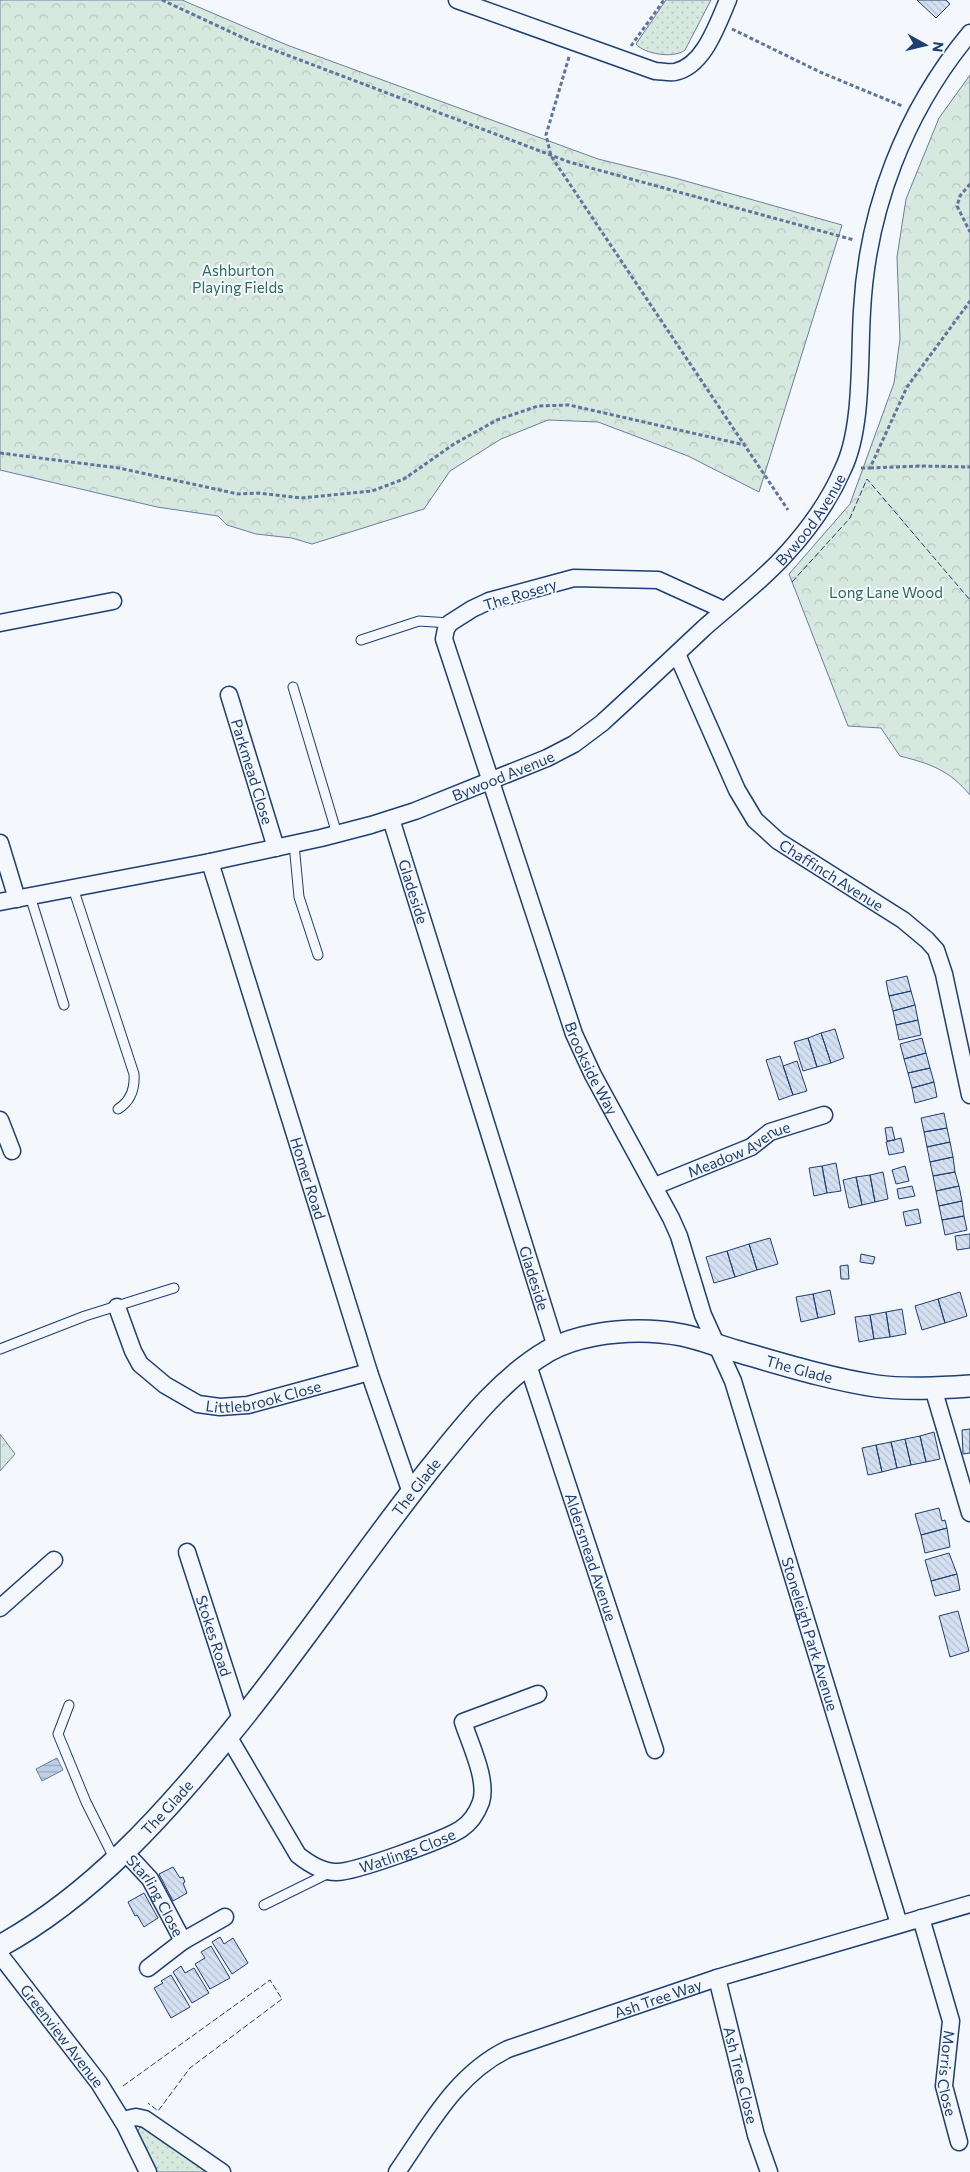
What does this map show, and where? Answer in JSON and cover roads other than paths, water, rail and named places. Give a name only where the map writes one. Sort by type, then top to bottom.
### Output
[{"type":"street","points":[[457,0],[655,71],[674,72],[690,66],[701,53],[728,0]]},
{"type":"street","name":"Bywood Avenue","points":[[391,819],[491,781],[556,753],[588,735],[785,556],[814,517],[844,469],[850,451],[856,411],[862,309],[869,244],[886,187],[916,112],[940,71],[970,33]]},
{"type":"street","name":"The Rosery","points":[[450,623],[459,616],[489,601],[574,578],[658,580],[724,610]]},
{"type":"street","points":[[0,623],[113,601]]},
{"type":"street","points":[[450,623],[446,629],[444,639],[491,781]]},
{"type":"street","name":"Chaffinch Avenue","points":[[677,654],[737,790],[755,820],[782,844],[904,920],[936,950],[944,974],[970,1095]]},
{"type":"street","name":"Parkmead Close","points":[[229,695],[276,848]]},
{"type":"street","name":"Brookside Way","points":[[491,781],[574,1034],[594,1075],[655,1186],[679,1236],[703,1315],[717,1345]]},
{"type":"street","points":[[0,902],[276,848],[338,834],[391,819]]},
{"type":"street","name":"Gladeside","points":[[391,819],[556,1347]]},
{"type":"street","points":[[0,843],[24,897]]},
{"type":"street","name":"Homer Road","points":[[210,862],[369,1372],[411,1494]]},
{"type":"street","name":"Meadow Avenue","points":[[655,1186],[751,1147],[770,1132],[824,1115]]},
{"type":"street","points":[[0,1120],[12,1151]]},
{"type":"street","name":"Littlebrook Close","points":[[117,1307],[133,1351],[140,1364],[165,1385],[198,1404],[220,1407],[248,1405],[369,1372]]},
{"type":"street","name":"The Glade","points":[[0,1946],[46,1919],[119,1856],[175,1798],[235,1728],[411,1494],[479,1411],[528,1365],[556,1347],[590,1336],[639,1332],[685,1336],[860,1383],[893,1388],[970,1386]]},
{"type":"street","name":"Stoneleigh Park Avenue","points":[[717,1345],[733,1381],[899,1924]]},
{"type":"street","name":"Aldersmead Avenue","points":[[528,1365],[655,1750]]},
{"type":"street","points":[[934,1388],[970,1513]]},
{"type":"street","name":"Stokes Road","points":[[186,1552],[235,1728]]},
{"type":"street","points":[[0,1608],[54,1560]]},
{"type":"street","name":"Watlings Close","points":[[332,1872],[351,1870],[447,1837],[468,1823],[478,1810],[483,1792],[480,1775],[463,1722],[538,1694]]},
{"type":"street","points":[[235,1728],[293,1848],[309,1863],[332,1872]]},
{"type":"street","name":"Starling Close","points":[[119,1856],[150,1879],[183,1941]]},
{"type":"street","name":"Ash Tree Way","points":[[397,2172],[468,2075],[487,2060],[519,2044],[717,1978],[970,1904]]},
{"type":"street","name":"Starling Close","points":[[148,1968],[183,1941],[225,1917]]},
{"type":"street","name":"Morris Close","points":[[921,1918],[951,2021],[944,2086],[960,2142]]},
{"type":"street","name":"Greenview Avenue","points":[[0,1955],[84,2063],[122,2120],[148,2172]]},
{"type":"street","name":"Ash Tree Close","points":[[717,1978],[756,2135],[769,2172]]},
{"type":"street","points":[[122,2120],[136,2117],[145,2119],[222,2172]]},
{"type":"lane","points":[[361,640],[419,621],[450,623]]},
{"type":"lane","points":[[293,687],[338,834]]},
{"type":"lane","points":[[294,844],[300,897],[318,955]]},
{"type":"lane","points":[[73,888],[134,1074],[134,1087],[124,1106],[118,1110]]},
{"type":"lane","points":[[24,897],[64,1006]]},
{"type":"lane","points":[[0,1348],[69,1321],[174,1288]]},
{"type":"lane","points":[[69,1705],[58,1734],[86,1802],[119,1856]]},
{"type":"lane","points":[[264,1905],[332,1872]]},
{"type":"water","points":[[57,1758],[63,1770],[42,1781],[36,1769]]},
{"type":"park label","name":"Ashburton Playing Fields","points":[[238,278]]},
{"type":"park label","name":"Long Lane Wood","points":[[886,592]]}]
